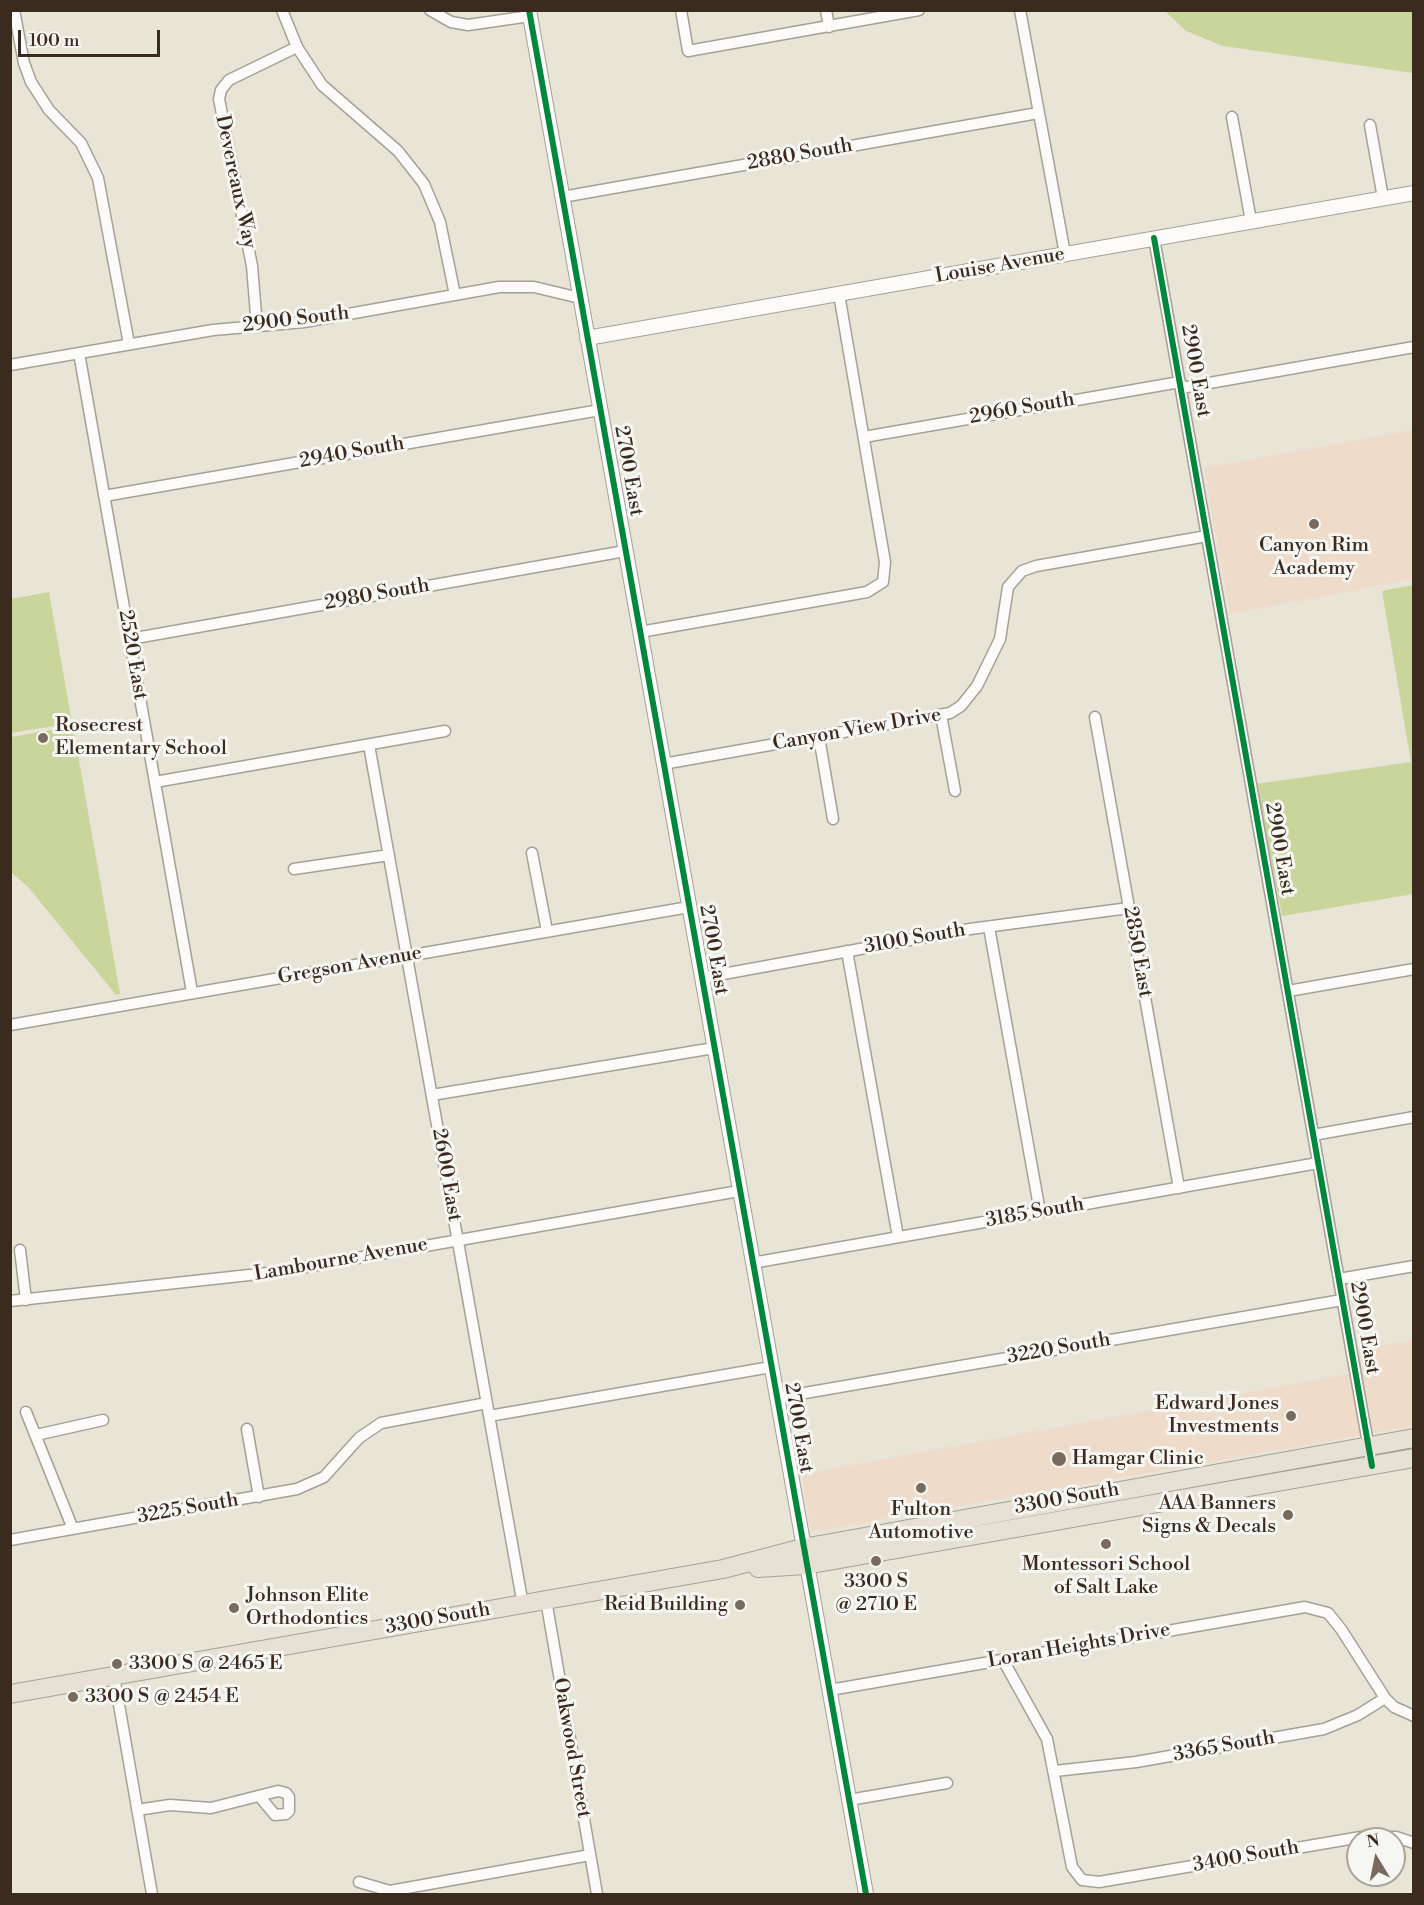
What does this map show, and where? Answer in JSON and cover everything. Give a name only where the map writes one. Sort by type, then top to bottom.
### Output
[{"type":"main road","name":"3300 South","points":[[805,1556],[1413,1438]]},
{"type":"main road","name":"3300 South","points":[[10,1694],[723,1569],[1413,1458]]},
{"type":"street","points":[[14,10],[27,73],[42,101],[81,143],[98,178],[129,344]]},
{"type":"street","points":[[282,10],[297,47],[322,84],[398,151],[424,184],[440,222],[455,295]]},
{"type":"street","points":[[430,10],[451,22],[468,25],[529,13]]},
{"type":"street","points":[[681,10],[688,51],[919,10]]},
{"type":"street","points":[[826,10],[829,27]]},
{"type":"street","points":[[1020,10],[1065,254]]},
{"type":"street","name":"2700 East","points":[[529,13],[866,1894]]},
{"type":"street","name":"Devereaux Way","points":[[257,327],[252,266],[219,99],[221,90],[229,80],[297,47]]},
{"type":"street","name":"2880 South","points":[[562,197],[1038,113]]},
{"type":"street","points":[[1232,117],[1251,221]]},
{"type":"street","points":[[1370,125],[1383,198]]},
{"type":"street","name":"Louise Avenue","points":[[587,338],[1413,193]]},
{"type":"street","name":"2900 East","points":[[1154,238],[1372,1466]]},
{"type":"street","name":"2900 South","points":[[10,365],[213,330],[304,322],[455,295],[524,286],[580,298]]},
{"type":"street","points":[[640,632],[867,592],[876,589],[883,582],[886,568],[839,294]]},
{"type":"street","name":"2960 South","points":[[864,437],[1413,347]]},
{"type":"street","name":"2520 East","points":[[79,353],[192,992]]},
{"type":"street","name":"2940 South","points":[[104,496],[600,410]]},
{"type":"street","name":"Canyon View Drive","points":[[663,764],[941,715],[961,706],[977,686],[1000,639],[1008,587],[1022,572],[1036,566],[1207,536]]},
{"type":"street","name":"2980 South","points":[[130,639],[625,551]]},
{"type":"street","points":[[941,715],[955,791]]},
{"type":"street","name":"2850 East","points":[[1095,717],[1179,1188]]},
{"type":"street","points":[[155,782],[445,731]]},
{"type":"street","points":[[819,737],[833,819]]},
{"type":"street","name":"2600 East","points":[[369,744],[523,1605]]},
{"type":"street","points":[[532,853],[547,931]]},
{"type":"street","points":[[294,869],[315,868],[389,855]]},
{"type":"street","name":"Gregson Avenue","points":[[10,1025],[689,907]]},
{"type":"street","name":"3100 South","points":[[701,978],[989,927],[1129,908]]},
{"type":"street","points":[[989,927],[1040,1212]]},
{"type":"street","points":[[848,951],[898,1237]]},
{"type":"street","points":[[1288,991],[1413,969]]},
{"type":"street","points":[[432,1095],[714,1048]]},
{"type":"street","points":[[1313,1135],[1413,1117]]},
{"type":"street","name":"3185 South","points":[[752,1263],[1318,1163]]},
{"type":"street","name":"Lambourne Avenue","points":[[10,1301],[216,1280],[740,1191]]},
{"type":"street","points":[[20,1250],[26,1299]]},
{"type":"street","points":[[1339,1280],[1413,1266]]},
{"type":"street","name":"3220 South","points":[[776,1398],[1342,1300]]},
{"type":"street","points":[[489,1416],[771,1367]]},
{"type":"street","name":"3225 South","points":[[10,1540],[259,1497],[315,1482],[330,1472],[351,1447],[374,1427],[388,1420],[487,1403]]},
{"type":"street","points":[[26,1412],[73,1529]]},
{"type":"street","points":[[36,1435],[103,1420]]},
{"type":"street","points":[[247,1429],[259,1497]]},
{"type":"street","name":"Oakwood Street","points":[[546,1600],[597,1894]]},
{"type":"street","name":"Loran Heights Drive","points":[[830,1690],[1298,1608],[1313,1608],[1328,1613],[1341,1629],[1385,1698]]},
{"type":"street","points":[[1003,1660],[1045,1732],[1055,1772]]},
{"type":"street","points":[[114,1676],[152,1894]]},
{"type":"street","points":[[1385,1698],[1394,1707],[1413,1716]]},
{"type":"street","name":"3365 South","points":[[1055,1772],[1124,1764],[1324,1729],[1358,1715],[1385,1698]]},
{"type":"street","name":"3400 South","points":[[1055,1772],[1071,1864],[1079,1878],[1086,1882],[1099,1882],[1361,1837],[1396,1837],[1413,1843]]},
{"type":"street","points":[[849,1800],[947,1783]]},
{"type":"street","points":[[137,1810],[170,1805],[211,1808],[260,1797]]},
{"type":"street","points":[[359,1882],[390,1893],[590,1856]]},
{"type":"shaded area","name":"Canyon Rim Academy","points":[[1413,430],[1413,579],[1230,614],[1204,468]]},
{"type":"shaded area","points":[[1413,1340],[1413,1426],[811,1532],[802,1474],[1360,1372],[1357,1350]]},
{"type":"green space","points":[[1165,11],[1413,11],[1413,73],[1223,46],[1186,31]]},
{"type":"green space","points":[[1413,585],[1413,894],[1282,916],[1256,784],[1411,762],[1382,591]]},
{"type":"green space","points":[[49,592],[72,723],[11,733],[11,599]]},
{"type":"green space","name":"Rosecrest Elementary School","points":[[73,726],[120,994],[116,995],[29,888],[11,872],[11,737]]},
{"type":"cycle path","points":[[529,10],[866,1894]]},
{"type":"cycle path","points":[[1154,238],[1372,1466]]},
{"type":"place","name":"Canyon Rim Academy","points":[[1314,524]]},
{"type":"place","name":"Rosecrest Elementary School","points":[[43,738]]},
{"type":"place","name":"Edward Jones Investments","points":[[1291,1416]]},
{"type":"place","name":"Hamgar Clinic","points":[[1059,1459]]},
{"type":"place","name":"Fulton Automotive","points":[[921,1488]]},
{"type":"place","name":"AAA Banners Signs & Decals","points":[[1288,1515]]},
{"type":"place","name":"Montessori School of Salt Lake","points":[[1106,1544]]},
{"type":"place","name":"3300 S @ 2710 E","points":[[876,1561]]},
{"type":"place","name":"Reid Building","points":[[740,1605]]},
{"type":"place","name":"Johnson Elite Orthodontics","points":[[234,1608]]},
{"type":"place","name":"3300 S @ 2465 E","points":[[117,1664]]},
{"type":"place","name":"3300 S @ 2454 E","points":[[73,1697]]}]
